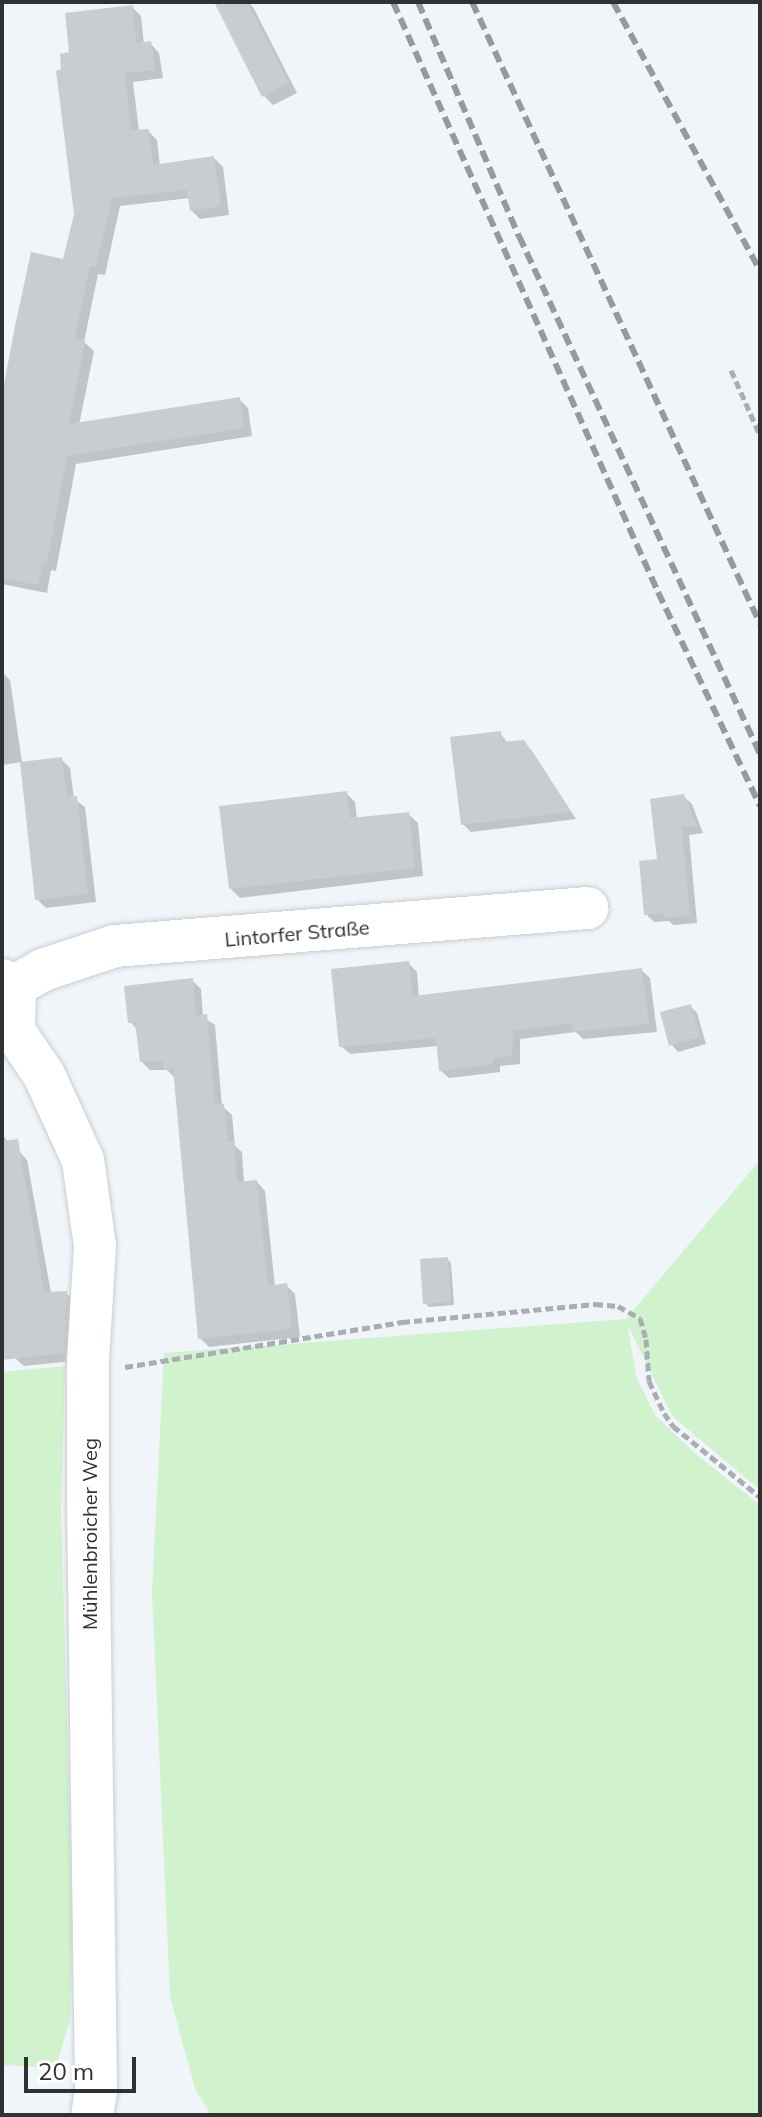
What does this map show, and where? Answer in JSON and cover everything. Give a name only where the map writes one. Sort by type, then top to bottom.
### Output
[{"type":"street","name":"Lintorfer Straße","points":[[9,983],[115,946],[587,908]]},
{"type":"street","name":"Mühlenbroicher Weg","points":[[9,983],[14,1031],[44,1075],[83,1160],[95,1246],[88,1373],[96,2091],[92,2115]]},
{"type":"path","points":[[731,370],[760,435]]},
{"type":"path","points":[[88,1373],[402,1322],[595,1304],[618,1306],[640,1318],[646,1339],[649,1381],[673,1426],[760,1497]]},
{"type":"green space","points":[[760,1160],[760,1490],[673,1417],[627,1324],[637,1379],[655,1415],[697,1455],[760,1505],[760,2115],[211,2115],[195,2089],[170,1996],[152,1592],[164,1353],[626,1319]]},
{"type":"green space","points":[[65,1366],[61,1511],[73,1926],[70,2019],[56,2068],[2,2065],[2,1372]]},
{"type":"building","points":[[214,2],[247,2],[289,83],[262,97]]},
{"type":"building","points":[[133,5],[136,43],[151,41],[155,70],[125,73],[131,130],[149,129],[153,165],[214,156],[221,206],[190,211],[187,190],[112,198],[96,267],[90,266],[75,338],[85,340],[69,424],[240,397],[244,428],[67,456],[47,563],[43,563],[38,585],[2,578],[2,395],[15,326],[31,252],[63,259],[74,214],[56,71],[61,69],[60,54],[69,52],[65,13]]},
{"type":"building","points":[[501,731],[502,742],[524,740],[571,812],[461,825],[450,737]]},
{"type":"building","points":[[62,757],[67,797],[77,796],[88,894],[35,900],[20,762]]},
{"type":"building","points":[[347,791],[350,818],[409,812],[415,868],[229,889],[219,806]]},
{"type":"building","points":[[684,794],[697,826],[682,827],[690,915],[664,918],[663,913],[644,915],[639,861],[657,859],[650,799]]},
{"type":"building","points":[[409,961],[413,996],[642,968],[649,1024],[573,1032],[572,1023],[513,1031],[512,1056],[492,1058],[493,1064],[439,1071],[436,1038],[339,1047],[331,969]]},
{"type":"building","points":[[193,978],[196,1016],[207,1014],[215,1105],[224,1104],[228,1142],[234,1141],[237,1182],[257,1180],[268,1286],[287,1283],[292,1329],[198,1339],[173,1069],[164,1070],[163,1062],[140,1062],[135,1023],[128,1023],[124,986]]},
{"type":"building","points":[[691,1004],[700,1037],[669,1046],[660,1012]]},
{"type":"building","points":[[18,1139],[44,1292],[67,1291],[64,1353],[2,1360],[2,1141]]},
{"type":"building","points":[[448,1257],[451,1302],[423,1304],[420,1259]]},
{"type":"railway","points":[[393,2],[658,592],[760,806]]},
{"type":"railway","points":[[418,2],[519,236],[760,754]]},
{"type":"railway","points":[[472,2],[760,624]]},
{"type":"railway","points":[[613,2],[760,271]]}]
